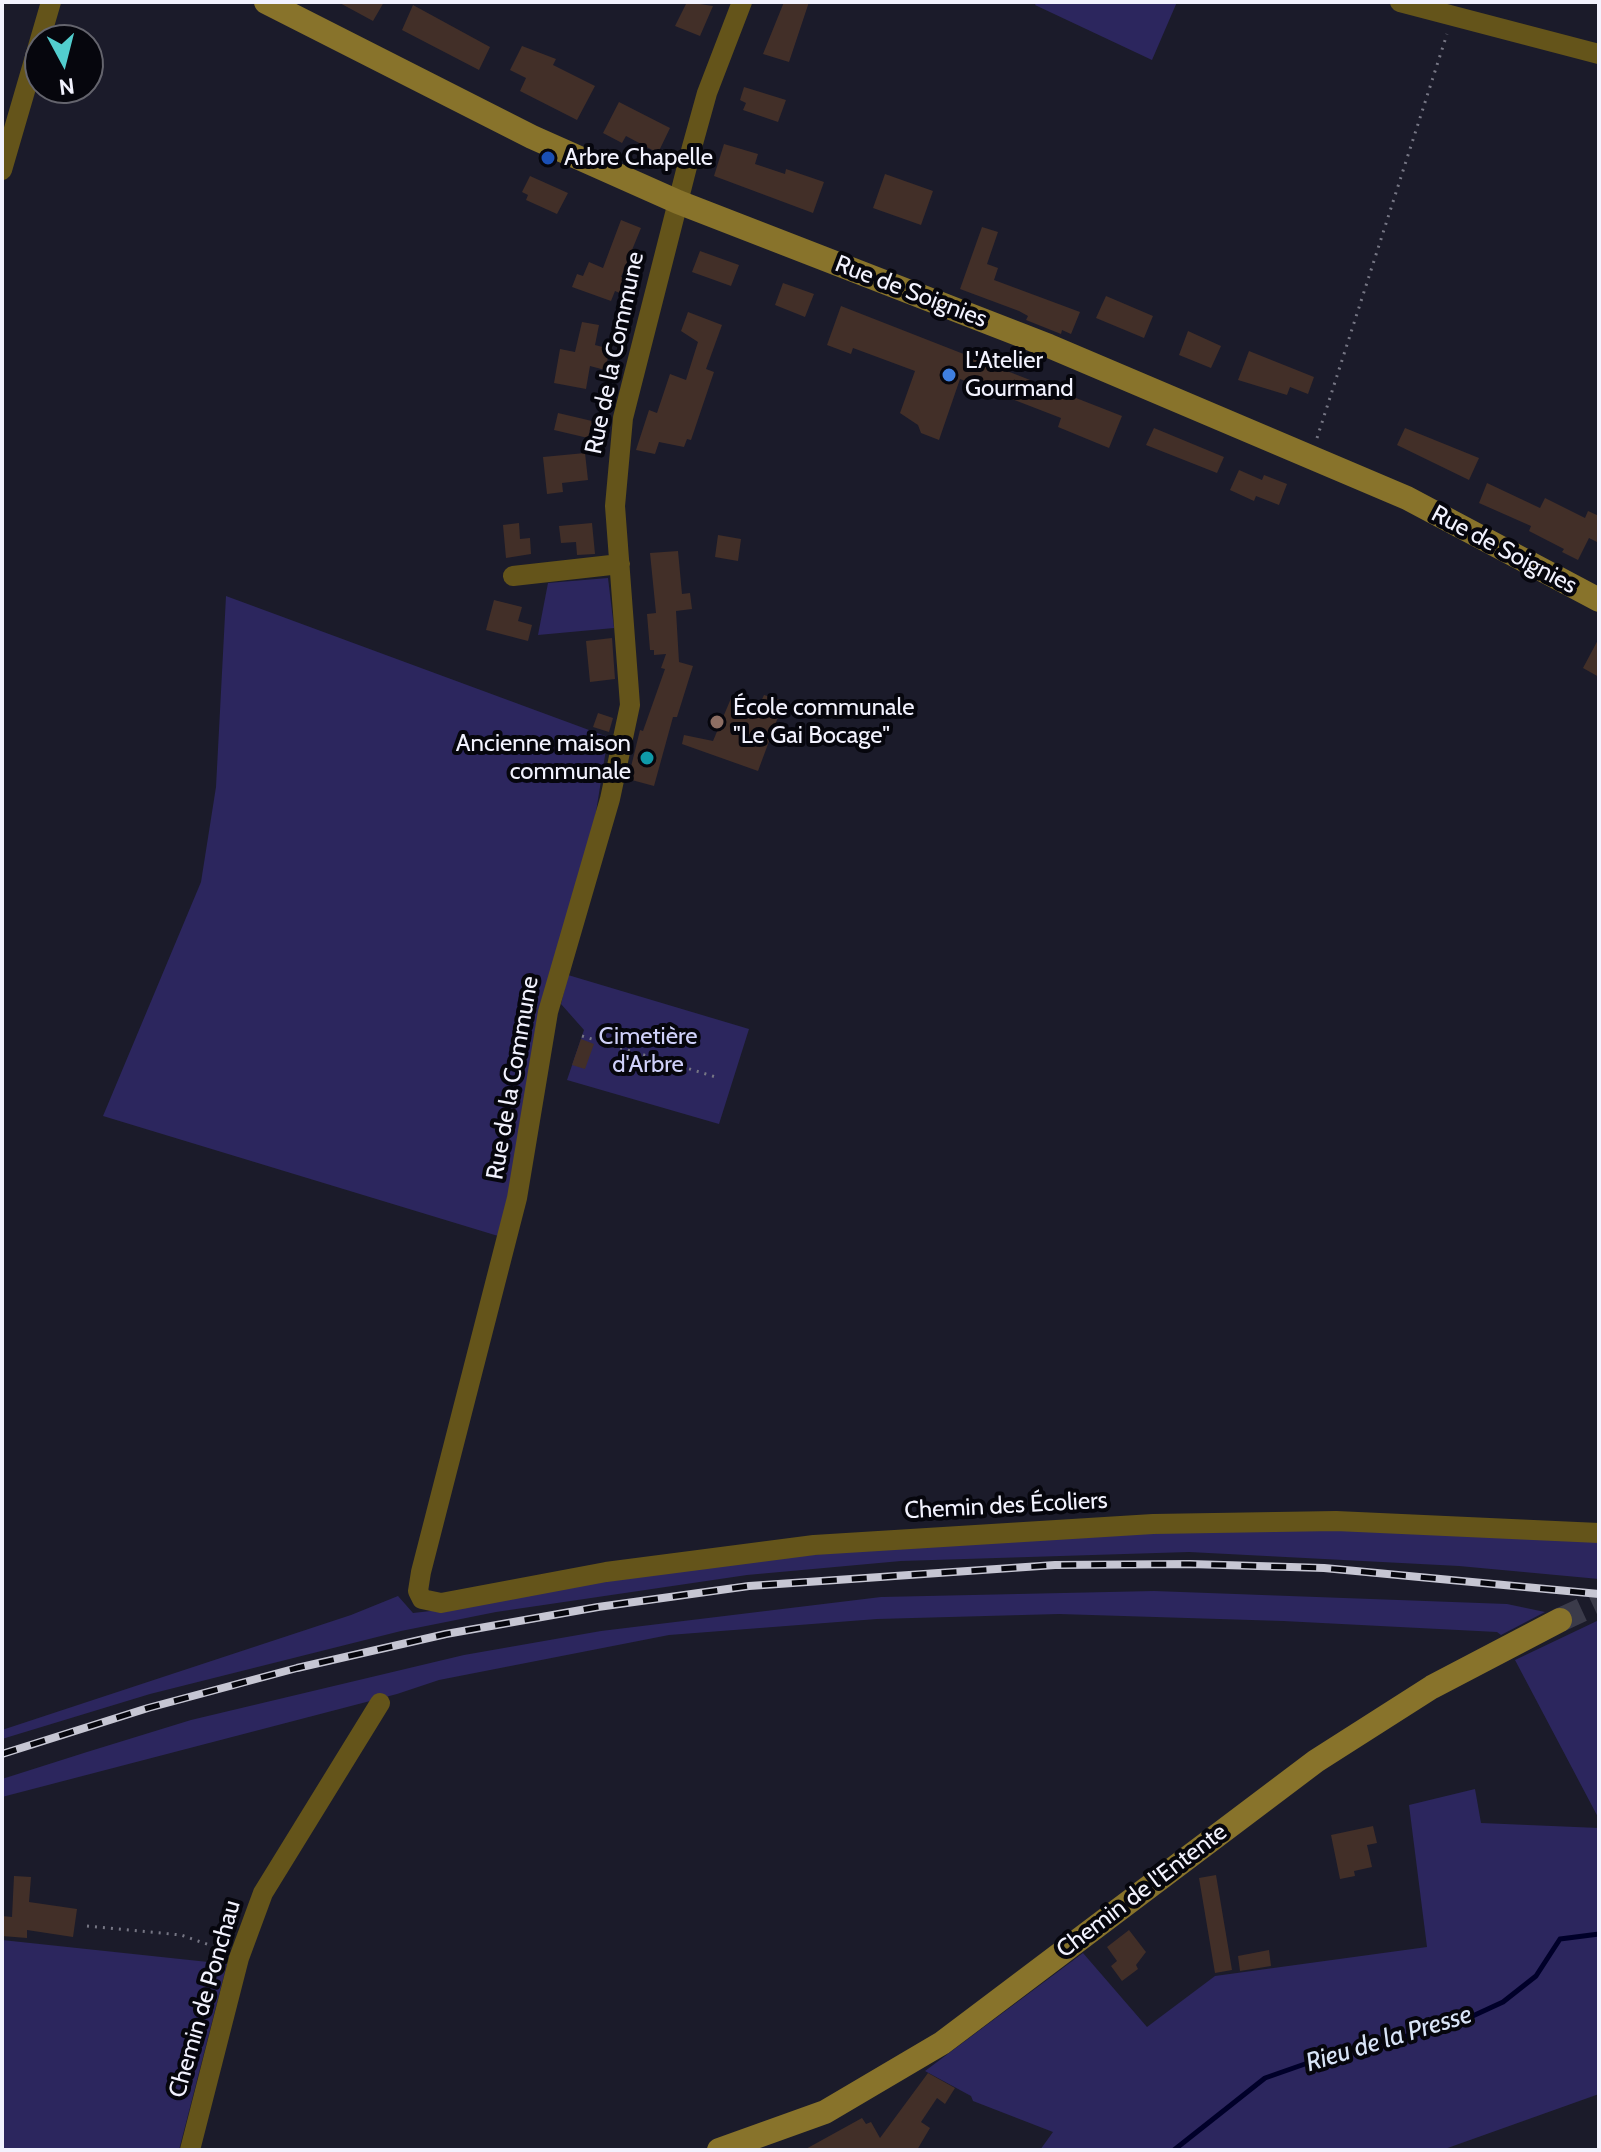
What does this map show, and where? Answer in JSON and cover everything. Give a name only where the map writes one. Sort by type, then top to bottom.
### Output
[{"type":"street","points":[[2,170],[51,2]]},
{"type":"street","name":"Rue de Soignies","points":[[266,2],[532,137],[678,202],[1049,346],[1407,498],[1599,600]]},
{"type":"street","name":"Rue de la Commune","points":[[422,1599],[418,1591],[421,1572],[517,1198],[548,1012],[625,736],[630,705],[630,665],[615,506],[620,436],[707,93],[742,2]]},
{"type":"street","points":[[1400,2],[1599,54]]},
{"type":"street","points":[[513,576],[620,564]]},
{"type":"street","name":"Chemin des Écoliers","points":[[422,1599],[441,1603],[737,1552],[1021,1531],[1168,1523],[1336,1521],[1599,1533]]},
{"type":"street","name":"Chemin de l'Entente","points":[[719,2150],[825,2112],[942,2043],[1316,1761],[1432,1687],[1560,1620]]},
{"type":"street","name":"Chemin de Ponchau","points":[[190,2150],[239,1958],[263,1893],[380,1703]]},
{"type":"path","points":[[1311,457],[1453,14]]},
{"type":"path","points":[[582,1036],[719,1078]]},
{"type":"path","points":[[87,1926],[181,1935],[223,1949]]},
{"type":"green space","points":[[1037,2],[1177,2],[1152,60],[1035,5]]},
{"type":"green space","points":[[608,578],[614,628],[538,635],[548,583]]},
{"type":"green space","points":[[226,596],[608,737],[584,887],[508,1239],[103,1116],[201,882],[216,787]]},
{"type":"green space","name":"Cimetière d'Arbre","points":[[568,975],[749,1029],[719,1124],[567,1080],[584,1030],[561,1004]]},
{"type":"green space","points":[[1331,1528],[1599,1540],[1599,1579],[1459,1566],[1189,1552],[901,1561],[747,1575],[496,1612],[401,1631],[150,1694],[2,1739],[2,1730],[351,1615],[398,1596],[413,1613],[457,1608],[619,1575],[964,1539]]},
{"type":"green space","points":[[1154,1591],[1507,1604],[1545,1612],[1501,1635],[1497,1632],[1283,1621],[1059,1614],[877,1619],[669,1635],[439,1680],[397,1694],[2,1797],[2,1779],[191,1720],[464,1655],[601,1631],[881,1597]]},
{"type":"green space","points":[[1599,1620],[1599,1819],[1515,1660]]},
{"type":"green space","points":[[1475,1789],[1481,1823],[1599,1828],[1599,2094],[1442,2150],[1040,2150],[1053,2132],[973,2101],[971,2096],[925,2071],[1083,1953],[1147,2027],[1215,1976],[1427,1947],[1409,1805]]},
{"type":"green space","points":[[2,1940],[227,1964],[179,2150],[2,2150]]},
{"type":"building","points":[[338,2],[384,2],[373,21]]},
{"type":"building","points":[[687,2],[713,6],[700,36],[675,26]]},
{"type":"building","points":[[784,2],[809,2],[789,62],[763,54]]},
{"type":"building","points":[[413,5],[490,47],[479,70],[402,30]]},
{"type":"building","points":[[522,46],[556,59],[553,65],[595,86],[577,120],[520,91],[526,78],[510,70]]},
{"type":"building","points":[[744,87],[786,100],[778,122],[743,110],[746,103],[740,100]]},
{"type":"building","points":[[619,102],[670,128],[658,153],[626,136],[622,143],[603,133]]},
{"type":"building","points":[[724,144],[758,154],[755,164],[785,174],[786,169],[824,182],[813,213],[714,176]]},
{"type":"building","points":[[885,174],[933,191],[921,225],[873,208]]},
{"type":"building","points":[[530,176],[568,193],[557,214],[526,200],[528,195],[522,192]]},
{"type":"building","points":[[621,220],[641,228],[621,277],[629,280],[622,294],[615,291],[611,301],[572,287],[577,274],[583,276],[589,262],[603,268]]},
{"type":"building","points":[[982,227],[998,232],[987,264],[998,268],[994,280],[1080,312],[1071,334],[1062,330],[1061,334],[1026,320],[1028,316],[1019,311],[960,289]]},
{"type":"building","points":[[700,251],[739,265],[731,286],[692,272]]},
{"type":"building","points":[[783,283],[814,294],[805,317],[775,305]]},
{"type":"building","points":[[1106,296],[1153,316],[1144,338],[1096,318]]},
{"type":"building","points":[[841,306],[1122,416],[1109,448],[1058,427],[1061,418],[960,379],[939,440],[921,433],[918,425],[900,413],[915,371],[853,348],[851,354],[827,345]]},
{"type":"building","points":[[688,312],[722,325],[706,369],[714,372],[691,440],[687,439],[684,447],[659,442],[655,454],[636,450],[649,410],[657,413],[670,374],[686,380],[698,342],[681,331]]},
{"type":"building","points":[[582,322],[599,325],[595,345],[610,349],[605,370],[590,366],[586,389],[554,383],[560,349],[575,352]]},
{"type":"building","points":[[1188,331],[1221,346],[1211,368],[1179,355]]},
{"type":"building","points":[[1249,351],[1314,377],[1308,394],[1290,387],[1287,395],[1238,380]]},
{"type":"building","points":[[558,413],[592,421],[588,438],[554,430]]},
{"type":"building","points":[[1154,428],[1224,457],[1217,473],[1146,445]]},
{"type":"building","points":[[1405,428],[1479,458],[1469,480],[1397,445]]},
{"type":"building","points":[[585,453],[588,480],[562,483],[563,492],[547,494],[543,457]]},
{"type":"building","points":[[1239,470],[1262,480],[1264,475],[1287,484],[1279,505],[1256,496],[1254,501],[1230,490]]},
{"type":"building","points":[[1487,483],[1540,508],[1545,498],[1585,518],[1588,511],[1599,516],[1599,543],[1589,538],[1578,560],[1562,552],[1564,549],[1529,531],[1531,526],[1479,503]]},
{"type":"building","points":[[519,523],[520,539],[530,538],[531,554],[506,558],[503,525]]},
{"type":"building","points":[[592,523],[595,554],[577,555],[576,542],[561,543],[559,526]]},
{"type":"building","points":[[718,535],[741,539],[738,561],[715,557]]},
{"type":"building","points":[[678,551],[682,594],[690,593],[692,609],[676,611],[679,662],[693,666],[677,717],[673,717],[654,786],[628,779],[640,730],[643,731],[665,669],[661,668],[666,654],[654,655],[654,650],[650,650],[647,614],[656,613],[650,553]]},
{"type":"building","points":[[494,600],[522,607],[518,621],[532,625],[528,641],[486,630]]},
{"type":"building","points":[[612,638],[615,679],[590,682],[586,641]]},
{"type":"building","points":[[1599,638],[1599,677],[1583,668]]},
{"type":"building","points":[[764,695],[784,701],[758,771],[682,744],[684,735],[713,741],[732,696],[759,706]]},
{"type":"building","points":[[598,713],[613,718],[609,732],[593,727]]},
{"type":"building","points":[[581,1039],[594,1044],[585,1069],[572,1065]]},
{"type":"building","points":[[1373,1826],[1377,1843],[1367,1845],[1372,1867],[1354,1871],[1355,1876],[1340,1879],[1331,1835]]},
{"type":"building","points":[[1216,1875],[1232,1970],[1215,1973],[1199,1878]]},
{"type":"building","points":[[14,1876],[31,1877],[29,1902],[77,1909],[73,1937],[27,1930],[27,1938],[2,1936],[2,1916],[12,1917]]},
{"type":"building","points":[[1129,1930],[1146,1952],[1136,1965],[1138,1969],[1122,1981],[1111,1966],[1117,1961],[1107,1947]]},
{"type":"building","points":[[1269,1950],[1271,1966],[1240,1971],[1238,1956]]},
{"type":"building","points":[[928,2073],[955,2088],[945,2104],[937,2098],[921,2122],[930,2128],[917,2150],[804,2150],[862,2118],[866,2124],[871,2122],[880,2138]]},
{"type":"waterway","name":"Rieu de la Presse","points":[[1174,2150],[1265,2078],[1342,2051],[1451,2026],[1503,2002],[1536,1976],[1560,1939],[1599,1934]]},
{"type":"tunnel","points":[[1560,1620],[1599,1602]]},
{"type":"railway","points":[[2,1754],[148,1708],[297,1668],[446,1634],[598,1607],[749,1586],[1055,1565],[1190,1564],[1324,1568],[1599,1594]]},
{"type":"place","name":"Arbre Chapelle","points":[[548,158]]},
{"type":"place","name":"L'Atelier Gourmand","points":[[949,375]]},
{"type":"place","name":"École communale \"Le Gai Bocage\"","points":[[717,722]]},
{"type":"place","name":"Ancienne maison communale","points":[[647,758]]}]
